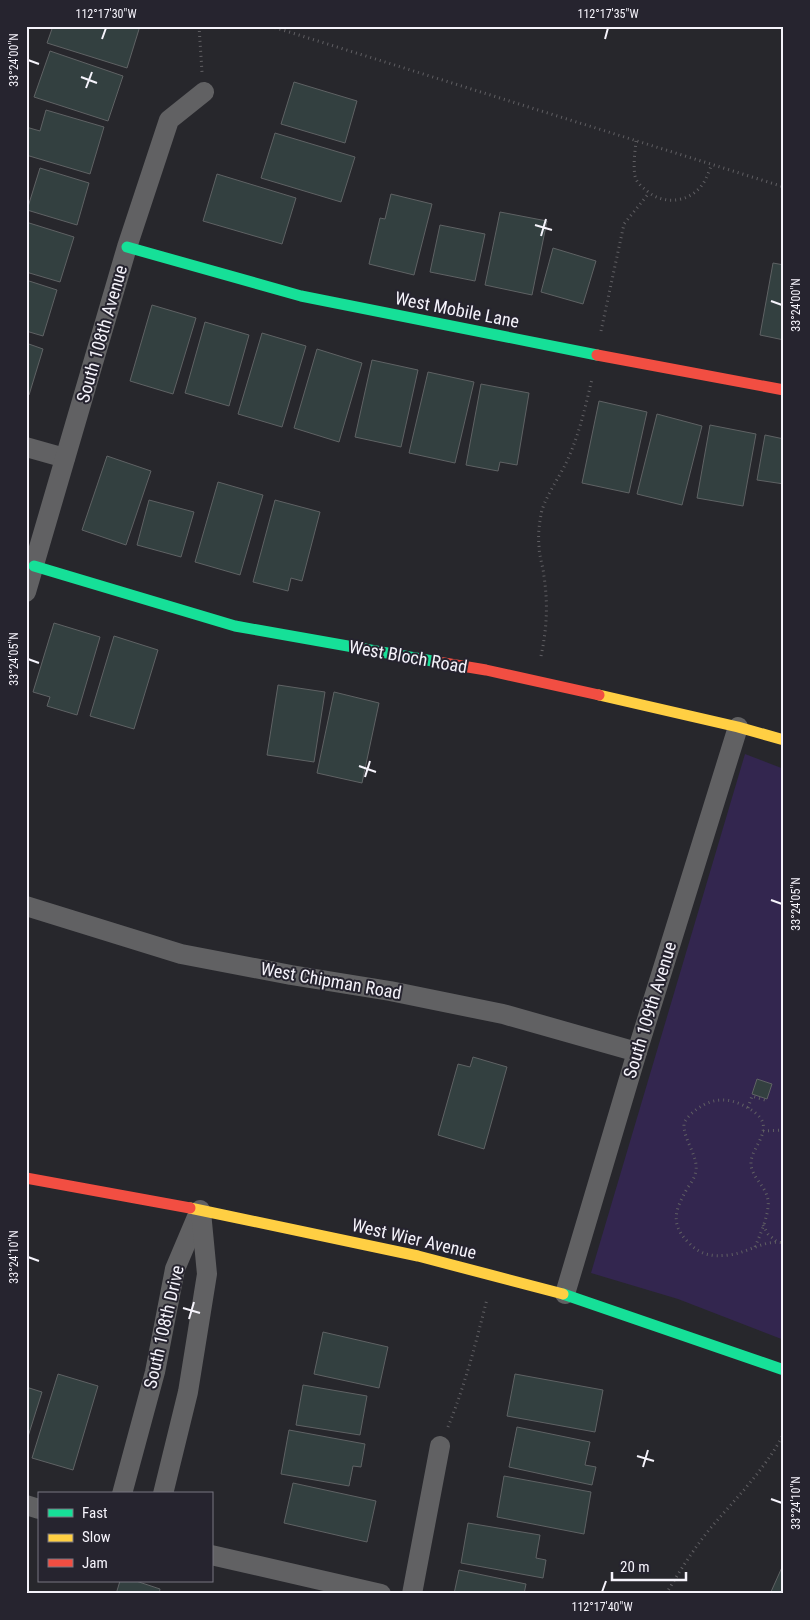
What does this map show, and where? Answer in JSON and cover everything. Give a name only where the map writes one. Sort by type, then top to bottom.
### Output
[{"type":"street","name":"South 108th Avenue","points":[[26,592],[127,247],[169,120],[204,92]]},
{"type":"street","name":"West Mobile Lane","points":[[127,247],[301,296],[597,356],[784,390]]},
{"type":"street","points":[[26,447],[65,458]]},
{"type":"street","name":"West Bloch Road","points":[[34,566],[235,626],[486,670],[738,727],[784,740]]},
{"type":"street","name":"South 109th Avenue","points":[[565,1294],[637,1052],[738,727]]},
{"type":"street","name":"West Chipman Road","points":[[26,906],[181,954],[291,975],[390,991],[502,1014],[637,1052]]},
{"type":"street","name":"West Wier Avenue","points":[[26,1178],[200,1210],[418,1256],[565,1294],[784,1370]]},
{"type":"street","name":"South 108th Drive","points":[[123,1492],[155,1372],[175,1269],[200,1210]]},
{"type":"street","name":"South 108th Drive","points":[[163,1492],[188,1392],[207,1274],[200,1210]]},
{"type":"street","points":[[412,1594],[440,1446]]},
{"type":"street","points":[[212,1555],[381,1594]]},
{"type":"path","points":[[199,26],[204,92]]},
{"type":"path","points":[[270,26],[784,187]]},
{"type":"path","points":[[636,141],[635,177],[640,185],[649,193],[662,199],[680,200],[691,195],[702,186],[712,164]]},
{"type":"path","points":[[535,681],[546,632],[547,607],[544,574],[538,547],[541,512],[566,463],[582,420],[624,224],[649,193]]},
{"type":"path","points":[[748,1108],[752,1096],[768,1101]]},
{"type":"path","points":[[754,1247],[768,1208],[768,1196],[751,1167],[752,1157],[763,1131],[762,1120],[748,1108],[733,1100],[721,1099],[711,1101],[700,1107],[686,1119],[684,1128],[696,1173],[676,1216],[676,1222],[684,1238],[697,1251],[703,1254],[721,1256],[735,1255],[754,1247],[777,1242],[784,1243]]},
{"type":"path","points":[[763,1131],[784,1130]]},
{"type":"path","points":[[763,1224],[768,1234],[777,1242]]},
{"type":"path","points":[[440,1446],[461,1393],[492,1275]]},
{"type":"path","points":[[666,1594],[678,1573],[708,1532],[760,1469],[784,1433]]},
{"type":"shaded area","points":[[745,754],[784,769],[784,1340],[678,1299],[591,1273]]},
{"type":"building","points":[[53,26],[140,26],[127,68],[47,43]]},
{"type":"building","points":[[50,51],[123,76],[108,121],[34,97]]},
{"type":"building","points":[[294,82],[357,101],[345,143],[281,124]]},
{"type":"building","points":[[46,110],[104,127],[90,174],[26,155],[26,127],[40,131]]},
{"type":"building","points":[[275,133],[355,157],[341,202],[261,178]]},
{"type":"building","points":[[40,168],[89,183],[77,225],[27,210]]},
{"type":"building","points":[[217,174],[296,198],[282,244],[203,221]]},
{"type":"building","points":[[391,194],[432,204],[414,275],[369,264],[380,218],[385,219]]},
{"type":"building","points":[[500,212],[547,221],[532,295],[485,285]]},
{"type":"building","points":[[26,222],[74,237],[60,282],[26,272]]},
{"type":"building","points":[[440,225],[485,234],[475,281],[430,272]]},
{"type":"building","points":[[553,248],[596,261],[583,304],[541,292]]},
{"type":"building","points":[[773,263],[784,265],[784,340],[760,335]]},
{"type":"building","points":[[26,280],[57,290],[43,336],[26,331]]},
{"type":"building","points":[[152,305],[196,318],[173,394],[130,381]]},
{"type":"building","points":[[205,322],[249,335],[229,406],[185,393]]},
{"type":"building","points":[[262,333],[306,346],[282,427],[238,414]]},
{"type":"building","points":[[26,343],[43,349],[29,395],[26,394]]},
{"type":"building","points":[[317,349],[362,363],[339,442],[294,428]]},
{"type":"building","points":[[372,360],[418,370],[401,447],[355,437]]},
{"type":"building","points":[[428,372],[474,382],[455,463],[409,453]]},
{"type":"building","points":[[481,384],[529,393],[517,465],[500,462],[498,471],[466,465]]},
{"type":"building","points":[[599,401],[647,412],[629,493],[582,483]]},
{"type":"building","points":[[657,414],[702,426],[682,505],[637,494]]},
{"type":"building","points":[[710,425],[756,434],[743,506],[697,498]]},
{"type":"building","points":[[765,435],[784,439],[784,484],[757,480]]},
{"type":"building","points":[[107,456],[151,471],[126,545],[82,530]]},
{"type":"building","points":[[218,482],[263,495],[240,575],[195,562]]},
{"type":"building","points":[[149,500],[194,512],[181,557],[137,545]]},
{"type":"building","points":[[275,500],[320,512],[302,581],[291,578],[288,591],[253,582]]},
{"type":"building","points":[[54,623],[100,637],[77,715],[47,706],[50,697],[33,692]]},
{"type":"building","points":[[114,636],[158,650],[134,729],[90,716]]},
{"type":"building","points":[[278,685],[325,692],[314,762],[267,755]]},
{"type":"building","points":[[334,692],[379,703],[362,783],[317,773]]},
{"type":"building","points":[[473,1057],[507,1067],[484,1149],[438,1135],[458,1064],[470,1067]]},
{"type":"building","points":[[757,1079],[772,1084],[767,1099],[752,1094]]},
{"type":"building","points":[[323,1332],[388,1347],[379,1388],[314,1374]]},
{"type":"building","points":[[58,1374],[98,1386],[73,1470],[32,1458]]},
{"type":"building","points":[[515,1374],[603,1390],[595,1432],[507,1416]]},
{"type":"building","points":[[303,1385],[367,1396],[360,1435],[296,1425]]},
{"type":"building","points":[[26,1387],[42,1392],[26,1443]]},
{"type":"building","points":[[517,1427],[590,1442],[585,1465],[596,1467],[592,1485],[509,1467]]},
{"type":"building","points":[[289,1430],[365,1444],[361,1467],[353,1466],[349,1486],[281,1474]]},
{"type":"building","points":[[504,1476],[591,1492],[584,1534],[497,1517]]},
{"type":"building","points":[[293,1483],[376,1501],[367,1542],[284,1523]]},
{"type":"building","points":[[468,1523],[540,1535],[536,1558],[546,1560],[543,1578],[461,1563]]},
{"type":"building","points":[[783,1565],[784,1594],[770,1594]]},
{"type":"building","points":[[459,1570],[526,1584],[524,1594],[454,1594]]},
{"type":"building","points":[[120,1582],[139,1582],[160,1589],[159,1594],[116,1594]]},
{"type":"traffic: fast","points":[[127,247],[301,296],[597,355]]},
{"type":"traffic: fast","points":[[34,566],[235,626],[438,662]]},
{"type":"traffic: fast","points":[[563,1294],[784,1370]]},
{"type":"traffic: slow","points":[[599,695],[738,727],[784,740]]},
{"type":"traffic: slow","points":[[190,1208],[418,1256],[563,1294]]},
{"type":"traffic: jam","points":[[597,355],[784,390]]},
{"type":"traffic: jam","points":[[438,662],[486,670],[599,695]]},
{"type":"traffic: jam","points":[[26,1178],[190,1208]]}]
